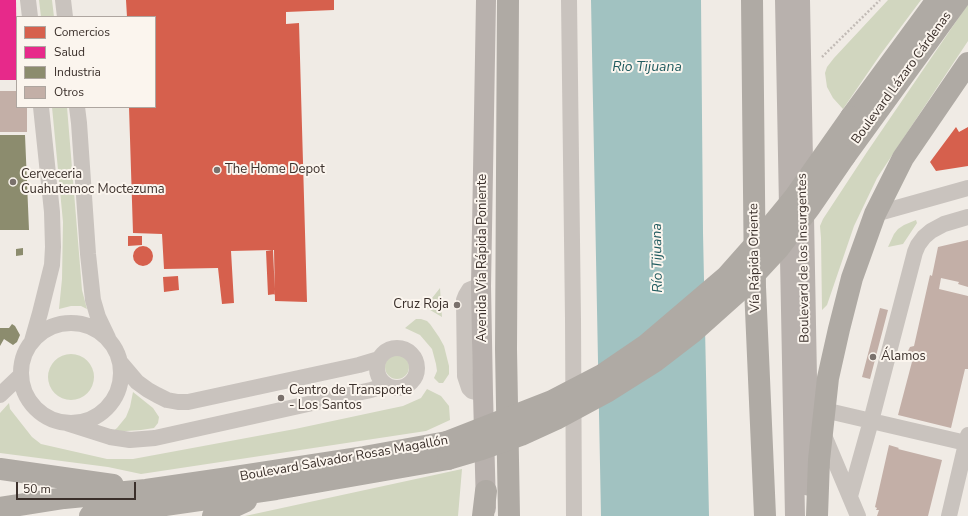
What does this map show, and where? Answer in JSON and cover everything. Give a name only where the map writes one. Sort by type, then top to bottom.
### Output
[{"type":"highway","name":"Avenida Vía Rápida Poniente","points":[[508,0],[506,349],[509,516]]},
{"type":"highway","name":"Vía Rápida Oriente","points":[[752,0],[755,287],[765,516]]},
{"type":"highway","name":"Boulevard Lázaro Cárdenas","points":[[851,117],[937,0]]},
{"type":"highway","name":"Boulevard Lázaro Cárdenas","points":[[845,156],[958,0]]},
{"type":"highway","points":[[817,516],[819,460],[828,378],[852,278],[874,214],[904,158],[968,63]]},
{"type":"highway","name":"Boulevard Salvador Rosas Magallón","points":[[90,516],[276,489],[448,451],[602,375],[646,345],[727,276],[794,198],[851,117]]},
{"type":"highway","name":"Boulevard Salvador Rosas Magallón","points":[[0,508],[64,498],[146,490],[364,457],[482,449],[521,435],[556,419],[608,391],[654,362],[693,332],[740,290],[778,249],[810,207],[845,156]]},
{"type":"highway","points":[[0,469],[146,490]]},
{"type":"highway","points":[[213,516],[276,489]]},
{"type":"highway","points":[[483,516],[486,491]]},
{"type":"main road","name":"Avenida Vía Rápida Poniente","points":[[486,0],[481,286],[487,516]]},
{"type":"main road","name":"Boulevard de los Insurgentes","points":[[785,0],[795,516]]},
{"type":"main road","name":"Boulevard de los Insurgentes","points":[[800,0],[810,516]]},
{"type":"street","points":[[28,0],[30,16]]},
{"type":"street","points":[[64,0],[65,16]]},
{"type":"street","points":[[569,0],[574,319],[574,516]]},
{"type":"street","points":[[41,108],[52,212],[53,253],[52,265],[40,313],[32,341],[26,351],[22,363],[21,375],[24,389],[30,402],[40,412],[52,419],[110,437],[130,440],[155,438],[371,390],[386,385]]},
{"type":"street","points":[[66,423],[82,422],[97,417],[109,407],[117,393],[121,378],[120,362],[116,350],[108,339],[98,317],[93,300],[77,108]]},
{"type":"street","points":[[874,214],[968,188]]},
{"type":"street","points":[[850,496],[915,252],[924,237],[931,231],[944,224],[968,217]]},
{"type":"street","points":[[32,341],[42,332],[55,325],[70,322],[84,324],[97,330],[108,339]]},
{"type":"street","points":[[400,348],[406,350],[415,359],[417,366],[414,378],[405,387],[392,388],[386,385],[377,374],[376,369],[379,359],[387,350],[400,348]]},
{"type":"street","points":[[120,362],[137,382],[148,390],[167,400],[188,402],[379,359]]},
{"type":"street","points":[[0,395],[21,375]]},
{"type":"street","points":[[858,516],[823,421],[871,421],[967,439],[963,481],[949,516]]},
{"type":"path","points":[[822,57],[880,0]]},
{"type":"green space","points":[[39,0],[52,0],[54,16],[41,16]]},
{"type":"green space","points":[[888,0],[921,0],[880,55],[843,109],[833,98],[827,87],[825,73],[827,67]]},
{"type":"green space","points":[[968,4],[968,41],[877,178],[854,226],[827,305],[822,310],[820,226],[823,219]]},
{"type":"green space","points":[[52,108],[67,108],[82,290],[87,309],[81,306],[71,306],[59,309],[62,279],[63,222]]},
{"type":"green space","points":[[916,220],[917,223],[903,244],[888,247],[898,229]]},
{"type":"green space","points":[[440,288],[442,317],[425,307]]},
{"type":"green space","points":[[416,319],[427,321],[444,346],[449,366],[449,374],[443,383],[439,383],[434,378],[437,371],[432,349],[420,335],[405,328]]},
{"type":"green space","points":[[76,354],[88,360],[93,368],[93,386],[88,394],[80,399],[66,400],[54,394],[49,386],[48,372],[54,360],[62,355]]},
{"type":"green space","points":[[397,355],[405,359],[409,367],[405,375],[397,379],[389,375],[385,367],[389,359]]},
{"type":"green space","points":[[427,389],[441,396],[449,406],[450,420],[426,431],[141,474],[108,467],[0,453],[0,413],[9,403],[10,409],[32,437],[41,444],[107,459],[133,459],[295,429],[403,406],[421,398]]},
{"type":"green space","points":[[133,392],[153,408],[159,417],[158,423],[154,428],[112,432],[126,417]]},
{"type":"green space","points":[[462,469],[458,516],[245,516]]},
{"type":"water","name":"Rio Tijuana","points":[[591,0],[701,0],[703,233],[709,516],[601,516]]},
{"type":"building: Comercios","name":"The Home Depot","points":[[126,0],[334,0],[334,10],[286,12],[286,24],[299,23],[307,302],[275,301],[275,294],[268,295],[266,251],[272,250],[231,251],[234,303],[222,304],[218,268],[164,269],[162,234],[133,233],[129,108],[156,108],[156,16],[127,16]],"holes":[[[273,250],[274,250],[275,289]]]},
{"type":"building: Comercios","points":[[956,127],[959,132],[968,127],[968,166],[936,171],[930,162]]},
{"type":"building: Comercios","points":[[128,236],[142,236],[142,245],[128,246]]},
{"type":"building: Comercios","points":[[143,246],[150,249],[153,256],[150,263],[143,266],[136,263],[133,256],[136,249]]},
{"type":"building: Comercios","points":[[178,276],[179,290],[164,292],[163,277]]},
{"type":"building: Salud","points":[[0,0],[16,0],[16,80],[0,80]]},
{"type":"building: Industria","name":"Cerveceria Cuahutemoc Moctezuma","points":[[0,135],[25,135],[29,230],[0,230]]},
{"type":"building: Industria","points":[[23,248],[23,255],[16,256],[16,249]]},
{"type":"building: Industria","points":[[12,324],[15,326],[20,335],[17,342],[13,345],[4,339],[0,346],[0,328],[9,328]]},
{"type":"building: Otros","points":[[0,91],[16,91],[16,108],[27,108],[27,132],[0,132]]},
{"type":"building: Otros","points":[[968,240],[968,287],[958,284],[959,282],[941,278],[939,289],[968,296],[968,369],[965,369],[951,428],[898,415],[913,358],[909,355],[908,351],[910,347],[914,346],[938,247]]},
{"type":"building: Otros","points":[[880,308],[888,310],[870,379],[862,377]]},
{"type":"building: Otros","points":[[889,445],[899,448],[898,449],[942,460],[928,516],[877,516],[879,510],[876,510],[877,508],[875,507]]},
{"type":"place","name":"The Home Depot","points":[[217,170]]},
{"type":"place","name":"Cerveceria Cuahutemoc Moctezuma","points":[[13,182]]},
{"type":"place","name":"Cruz Roja","points":[[457,305]]},
{"type":"place","name":"Álamos","points":[[873,357]]},
{"type":"place","name":"Centro de Transporte - Los Santos","points":[[281,398]]},
{"type":"water label","name":"Río Tijuana","points":[[658,258]]}]
